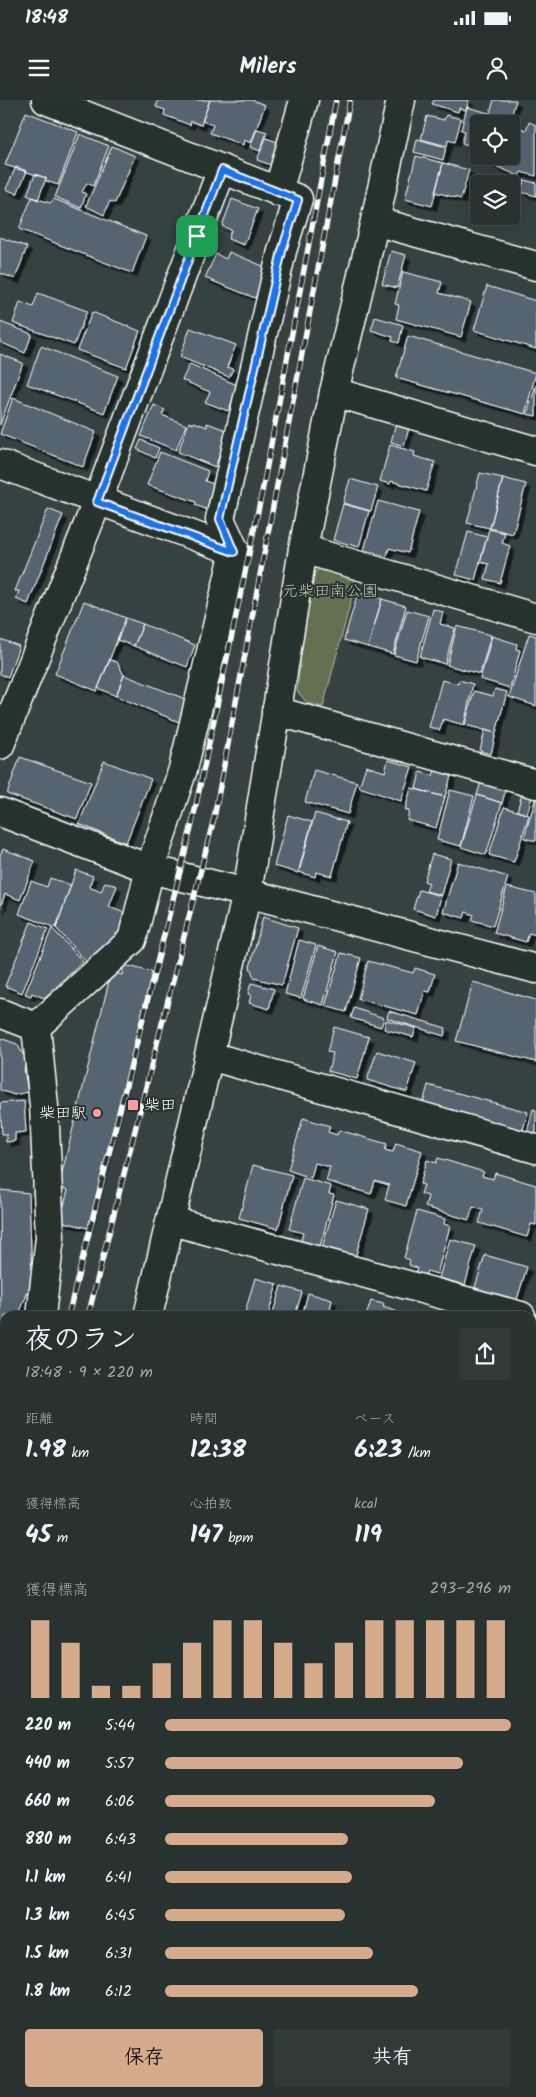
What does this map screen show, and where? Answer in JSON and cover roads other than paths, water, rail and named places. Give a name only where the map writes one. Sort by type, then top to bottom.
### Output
[{"type":"street","points":[[36,1027],[132,940],[150,869],[183,769],[234,552],[220,519],[282,251],[298,200],[46,100]]},
{"type":"street","points":[[278,192],[304,100]]},
{"type":"street","points":[[149,1311],[248,892],[303,549],[334,392],[375,221],[401,100]]},
{"type":"street","points":[[0,745],[97,502],[222,170]]},
{"type":"street","points":[[375,221],[536,266]]},
{"type":"street","points":[[334,392],[536,451]]},
{"type":"street","points":[[0,464],[234,552]]},
{"type":"street","points":[[303,549],[536,618]]},
{"type":"street","points":[[276,711],[536,784]]},
{"type":"street","points":[[0,812],[150,869],[248,892],[536,969]]},
{"type":"street","points":[[0,1013],[36,1027]]},
{"type":"street","points":[[36,1027],[44,1106],[50,1237],[42,1311]]},
{"type":"street","points":[[210,1056],[536,1149]]},
{"type":"street","points":[[172,1221],[503,1311]]},
{"type":"railway","points":[[69,1311],[192,824],[262,492],[336,100]]},
{"type":"railway","points":[[89,1311],[214,818],[350,100]]},
{"type":"place","name":"柴田","points":[[133,1105]]},
{"type":"place","name":"柴田駅","points":[[97,1113]]},
{"type":"park label","name":"元柴田南公園","points":[[330,591]]}]
